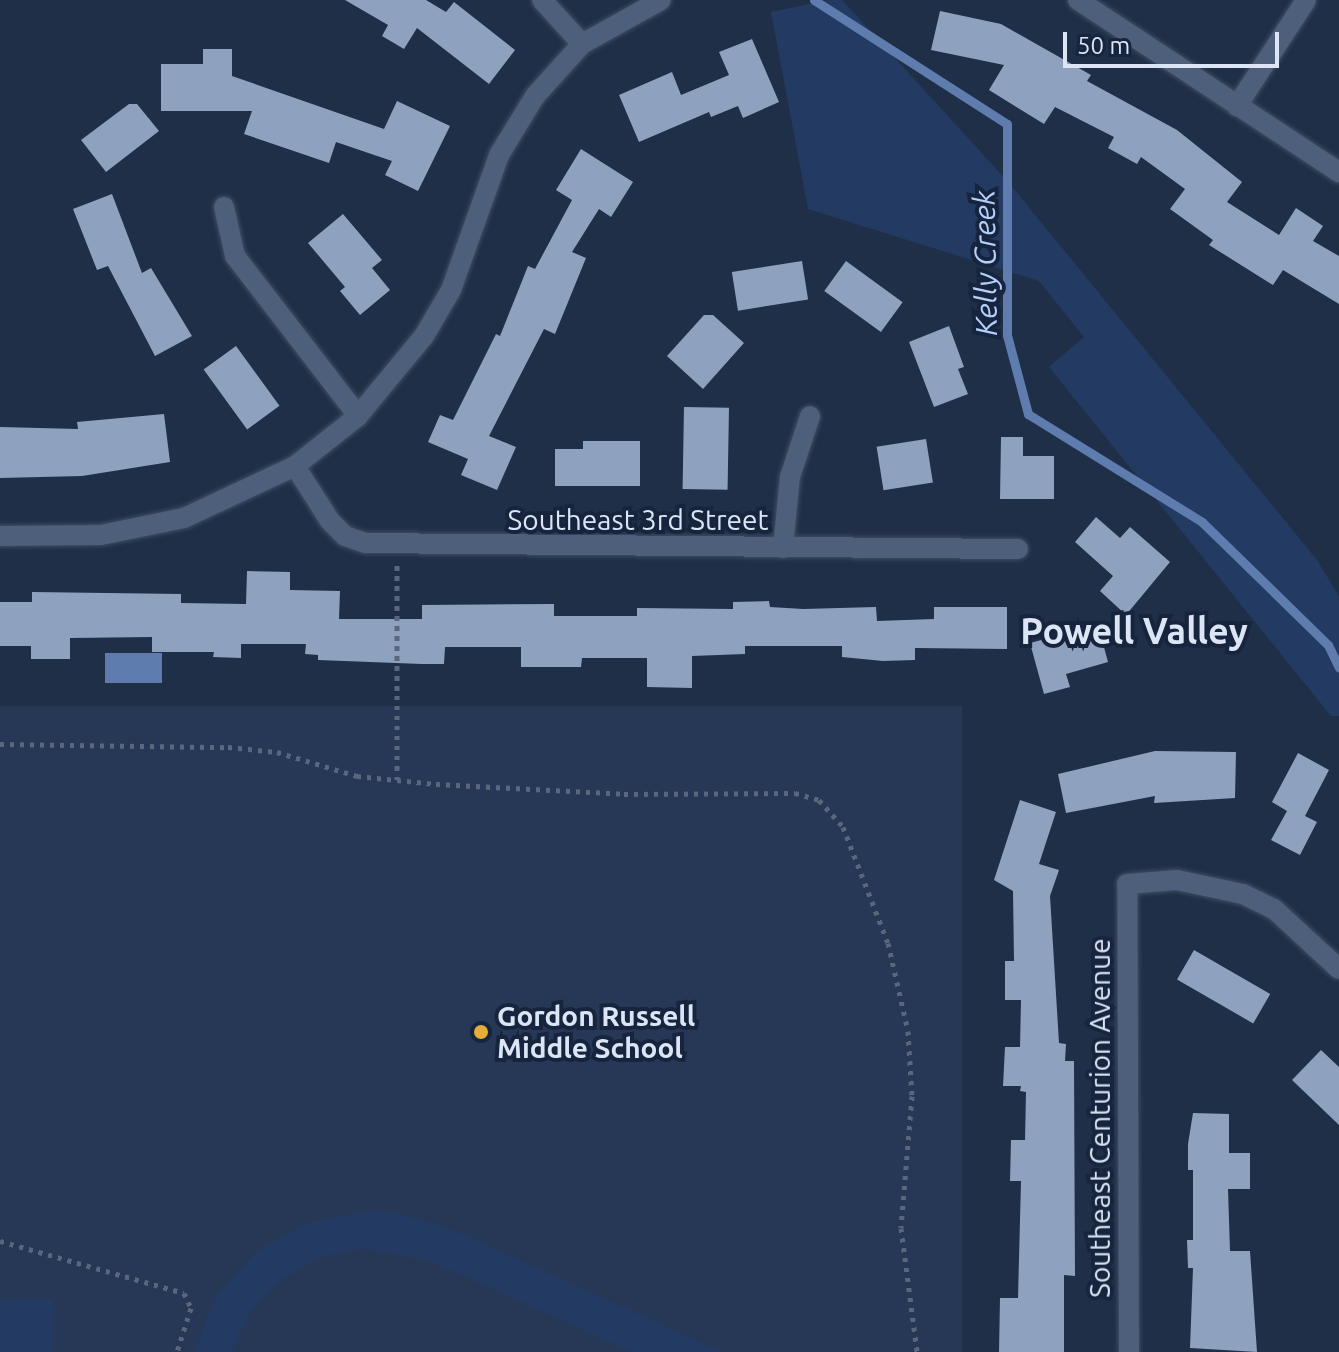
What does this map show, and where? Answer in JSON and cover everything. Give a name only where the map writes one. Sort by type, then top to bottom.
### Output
[{"type":"street","points":[[542,0],[582,44]]},
{"type":"street","points":[[0,536],[63,537],[149,527],[222,504],[295,466],[358,416],[424,336],[451,290],[499,155],[535,96],[582,44],[661,0]]},
{"type":"street","points":[[1078,0],[1339,172]]},
{"type":"street","points":[[1237,106],[1306,0]]},
{"type":"street","points":[[224,207],[235,256],[358,416]]},
{"type":"street","points":[[783,548],[790,477],[810,416]]},
{"type":"street","name":"Southeast 3rd Street","points":[[295,466],[330,521],[345,536],[365,543],[1018,549]]},
{"type":"street","name":"Southeast Centurion Avenue","points":[[1129,1352],[1127,884],[1177,880],[1243,894],[1274,909],[1339,969]]},
{"type":"path","points":[[397,578],[397,780]]},
{"type":"path","points":[[0,744],[228,747],[277,752],[357,776],[397,780],[624,794],[795,793],[819,800],[833,812],[888,943],[908,1031],[912,1096],[901,1228],[917,1352]]},
{"type":"path","points":[[0,1241],[184,1293],[191,1308],[177,1352]]},
{"type":"shaded area","points":[[842,0],[1009,183],[1317,560],[1339,596],[1339,716],[1331,716],[1049,367],[1084,337],[1039,281],[808,209],[771,12]]},
{"type":"shaded area","points":[[105,653],[162,653],[162,683],[105,683]]},
{"type":"shaded area","name":"Gordon Russell Middle School","points":[[0,706],[962,706],[962,1352],[0,1352]]},
{"type":"shaded area","points":[[362,1212],[391,1212],[446,1227],[722,1352],[632,1352],[431,1261],[363,1248],[319,1258],[279,1281],[248,1315],[232,1352],[194,1352],[217,1295],[256,1252],[305,1224]]},
{"type":"shaded area","points":[[0,1299],[53,1300],[52,1352],[0,1352]]},
{"type":"building","points":[[345,0],[426,0],[446,12],[454,2],[515,50],[489,84],[417,28],[404,49],[382,36],[388,25]]},
{"type":"building","points":[[940,11],[1001,24],[1091,75],[1087,81],[1177,130],[1242,182],[1227,202],[1279,235],[1296,208],[1323,226],[1313,241],[1339,256],[1339,304],[1283,270],[1273,285],[1209,245],[1213,240],[1170,209],[1185,189],[1141,157],[1137,164],[1108,148],[1114,137],[1055,107],[1044,124],[989,90],[1004,65],[931,50]]},
{"type":"building","points":[[752,39],[779,102],[743,118],[738,106],[711,117],[709,112],[639,142],[619,95],[672,72],[681,95],[729,75],[719,52]]},
{"type":"building","points":[[203,49],[232,49],[232,76],[384,129],[397,101],[450,126],[418,191],[385,175],[392,161],[336,142],[329,163],[244,134],[252,111],[161,111],[161,64],[203,64]]},
{"type":"building","points":[[129,104],[137,104],[159,131],[106,172],[81,140]]},
{"type":"building","points":[[581,149],[633,182],[611,217],[599,209],[572,252],[586,258],[555,334],[544,329],[489,436],[516,447],[497,490],[461,475],[468,459],[428,442],[440,415],[453,420],[496,334],[500,336],[528,266],[535,269],[572,200],[556,190]]},
{"type":"building","points":[[112,194],[142,273],[151,268],[192,336],[155,356],[108,266],[97,270],[73,209]]},
{"type":"building","points":[[343,214],[382,260],[372,268],[390,290],[360,315],[340,291],[345,287],[308,243]]},
{"type":"building","points":[[802,261],[808,300],[738,311],[732,272]]},
{"type":"building","points":[[846,261],[903,302],[881,332],[824,291]]},
{"type":"building","points":[[704,315],[713,315],[744,343],[703,389],[667,356]]},
{"type":"building","points":[[949,326],[964,367],[958,369],[968,394],[934,407],[909,342]]},
{"type":"building","points":[[236,346],[279,406],[247,429],[204,370]]},
{"type":"building","points":[[684,407],[729,408],[728,490],[683,489]]},
{"type":"building","points":[[164,414],[170,462],[82,476],[0,478],[0,427],[78,429],[77,422]]},
{"type":"building","points":[[1001,437],[1023,437],[1023,456],[1054,456],[1054,499],[1000,499]]},
{"type":"building","points":[[926,439],[933,482],[883,490],[877,447]]},
{"type":"building","points":[[583,441],[640,441],[640,486],[555,486],[555,449],[583,449]]},
{"type":"building","points":[[1096,517],[1120,538],[1130,527],[1170,562],[1126,615],[1100,591],[1113,576],[1075,542]]},
{"type":"building","points":[[247,571],[290,572],[290,590],[340,591],[339,619],[422,619],[422,605],[554,604],[554,616],[637,616],[637,608],[733,609],[733,602],[769,601],[770,607],[803,609],[876,607],[877,621],[934,619],[934,607],[1007,607],[1007,649],[915,648],[915,660],[883,661],[842,657],[842,646],[745,646],[745,654],[692,656],[692,688],[647,687],[647,658],[582,658],[581,667],[521,667],[521,647],[445,647],[444,664],[422,664],[318,660],[318,655],[305,654],[306,644],[241,644],[241,658],[213,657],[214,652],[152,652],[152,637],[70,638],[70,659],[31,659],[31,646],[0,646],[0,602],[32,602],[32,592],[181,594],[181,603],[246,604]]},
{"type":"building","points":[[1098,625],[1108,662],[1066,674],[1070,687],[1044,694],[1030,643]]},
{"type":"building","points":[[1155,751],[1236,752],[1235,798],[1154,803],[1155,796],[1066,813],[1058,774]]},
{"type":"building","points":[[1298,753],[1329,770],[1305,816],[1317,822],[1300,855],[1271,840],[1287,811],[1272,802]]},
{"type":"building","points":[[1020,800],[1056,812],[1039,864],[1059,870],[1050,896],[1059,1043],[1066,1044],[1065,1061],[1074,1061],[1075,1276],[1064,1275],[1064,1352],[999,1352],[1000,1298],[1018,1298],[1021,1181],[1010,1181],[1011,1140],[1025,1140],[1026,1092],[1020,1091],[1021,1086],[1003,1086],[1005,1047],[1020,1047],[1021,1000],[1005,1000],[1005,961],[1014,961],[1013,891],[994,880]]},
{"type":"building","points":[[1194,950],[1270,994],[1253,1023],[1177,979]]},
{"type":"building","points":[[1321,1050],[1339,1067],[1339,1125],[1292,1080]]},
{"type":"building","points":[[1193,1113],[1229,1114],[1229,1153],[1250,1153],[1250,1189],[1228,1189],[1230,1251],[1250,1251],[1257,1352],[1190,1348],[1193,1268],[1188,1268],[1187,1240],[1193,1240],[1193,1170],[1188,1170],[1188,1144]]},
{"type":"waterway","name":"Kelly Creek","points":[[814,0],[1007,124],[1007,335],[1028,414],[1202,522],[1328,645],[1339,668]]},
{"type":"place","name":"Gordon Russell Middle School","points":[[481,1032]]},
{"type":"district","name":"Powell Valley","points":[[1134,631]]}]
